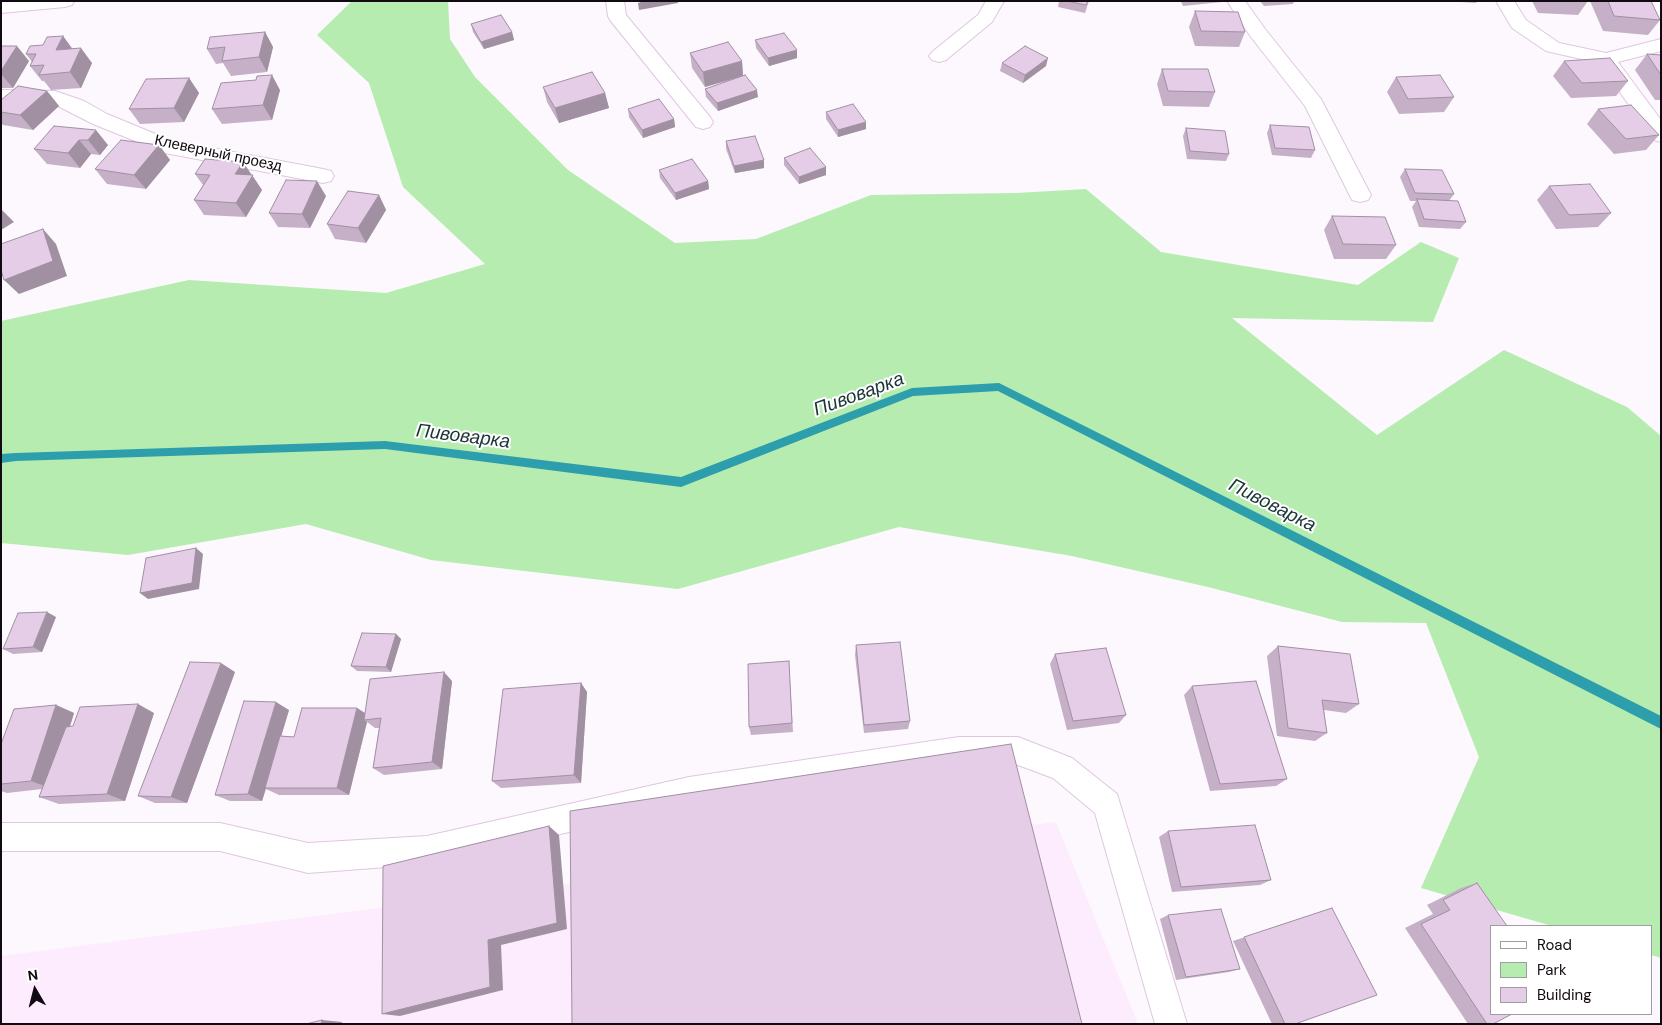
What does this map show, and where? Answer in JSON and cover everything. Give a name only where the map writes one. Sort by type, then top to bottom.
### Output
[{"type":"street","points":[[1,7],[65,1]]},
{"type":"street","points":[[614,1],[617,16],[703,122]]},
{"type":"street","points":[[939,56],[985,18],[995,1]]},
{"type":"street","points":[[1236,1],[1314,104],[1360,195]]},
{"type":"street","points":[[1505,1],[1520,24],[1553,47],[1606,60],[1661,45]]},
{"type":"street","points":[[1606,60],[1661,135]]},
{"type":"street","name":"Клеверный проезд","points":[[1,96],[55,97],[100,119],[165,146],[323,176]]},
{"type":"lane","points":[[1,837],[220,837],[308,858],[426,850],[689,791],[959,751],[1018,751],[1062,768],[1107,804],[1171,1024]]},
{"type":"shaded area","points":[[1056,822],[1138,1024],[1,1024],[1,956]]},
{"type":"green space","points":[[352,1],[448,1],[450,39],[475,77],[568,170],[675,243],[756,239],[871,195],[1016,193],[1086,189],[1161,252],[1358,285],[1421,242],[1459,258],[1433,322],[1232,318],[1377,435],[1504,350],[1627,407],[1661,436],[1661,958],[1652,955],[1652,925],[1549,925],[1421,888],[1479,757],[1426,623],[1342,622],[1208,587],[1072,556],[899,527],[678,589],[431,560],[306,524],[128,555],[1,543],[1,321],[189,280],[386,293],[485,264],[403,187],[369,83],[317,35]]},
{"type":"building","points":[[1067,1],[1088,1],[1086,5]]},
{"type":"building","points":[[1608,1],[1651,1],[1660,20],[1614,16]]},
{"type":"building","points":[[1195,11],[1238,12],[1245,32],[1201,31]]},
{"type":"building","points":[[501,15],[512,32],[481,42],[471,24]]},
{"type":"building","points":[[265,32],[259,57],[222,61],[225,47],[207,49],[210,37]]},
{"type":"building","points":[[784,33],[797,50],[768,58],[755,40]]},
{"type":"building","points":[[63,36],[56,50],[81,48],[70,72],[39,75],[44,65],[30,66],[36,54],[26,54],[30,46],[43,45],[47,37]]},
{"type":"building","points":[[728,42],[742,61],[703,72],[690,53]]},
{"type":"building","points":[[1,46],[17,46],[1,71]]},
{"type":"building","points":[[1025,46],[1048,58],[1025,75],[1002,63]]},
{"type":"building","points":[[1647,54],[1661,55],[1661,75]]},
{"type":"building","points":[[1610,58],[1628,81],[1582,83],[1564,61]]},
{"type":"building","points":[[1162,69],[1208,69],[1215,92],[1168,91]]},
{"type":"building","points":[[592,72],[605,93],[555,108],[543,87]]},
{"type":"building","points":[[272,75],[263,105],[212,109],[221,83],[256,80],[257,76]]},
{"type":"building","points":[[745,75],[757,90],[717,103],[705,89]]},
{"type":"building","points":[[1440,75],[1454,97],[1408,99],[1396,77]]},
{"type":"building","points":[[189,78],[174,108],[129,109],[146,79]]},
{"type":"building","points":[[18,86],[47,91],[20,115],[1,112],[1,100]]},
{"type":"building","points":[[659,99],[674,119],[642,130],[628,109]]},
{"type":"building","points":[[853,104],[866,122],[838,130],[826,112]]},
{"type":"building","points":[[1631,105],[1659,135],[1626,139],[1598,109]]},
{"type":"building","points":[[1270,125],[1309,127],[1315,150],[1275,148]]},
{"type":"building","points":[[54,126],[96,130],[88,140],[79,140],[68,153],[34,149]]},
{"type":"building","points":[[1186,128],[1225,131],[1229,154],[1190,151]]},
{"type":"building","points":[[755,136],[764,160],[734,166],[726,141]]},
{"type":"building","points":[[121,140],[159,145],[134,175],[95,169]]},
{"type":"building","points":[[810,148],[826,167],[799,177],[784,158]]},
{"type":"building","points":[[205,159],[243,162],[235,174],[253,175],[236,203],[194,200],[210,175],[195,174]]},
{"type":"building","points":[[692,159],[708,181],[675,193],[659,170]]},
{"type":"building","points":[[1405,169],[1442,170],[1454,194],[1415,193]]},
{"type":"building","points":[[286,180],[317,181],[302,214],[269,213]]},
{"type":"building","points":[[1590,184],[1611,213],[1569,215],[1549,186]]},
{"type":"building","points":[[348,191],[379,195],[358,228],[327,224]]},
{"type":"building","points":[[1417,199],[1458,201],[1466,222],[1424,219]]},
{"type":"building","points":[[1332,216],[1385,217],[1396,245],[1343,244]]},
{"type":"building","points":[[43,229],[53,261],[4,280],[1,270],[1,244]]},
{"type":"building","points":[[196,548],[192,583],[140,593],[146,558]]},
{"type":"building","points":[[47,612],[33,647],[3,649],[18,613]]},
{"type":"building","points":[[362,633],[396,634],[386,667],[351,666]]},
{"type":"building","points":[[900,642],[910,721],[864,725],[856,645]]},
{"type":"building","points":[[1278,646],[1350,654],[1359,704],[1322,700],[1327,733],[1288,728]]},
{"type":"building","points":[[1106,648],[1126,715],[1073,721],[1055,654]]},
{"type":"building","points":[[789,661],[792,723],[749,727],[748,664]]},
{"type":"building","points":[[190,662],[221,663],[171,797],[138,796]]},
{"type":"building","points":[[444,672],[432,762],[373,768],[381,718],[364,720],[370,679]]},
{"type":"building","points":[[1256,681],[1287,779],[1220,784],[1192,686]]},
{"type":"building","points":[[581,683],[574,775],[492,781],[503,689]]},
{"type":"building","points":[[244,701],[276,702],[248,794],[215,795]]},
{"type":"building","points":[[138,704],[107,794],[39,797],[66,727],[73,726],[80,707]]},
{"type":"building","points":[[56,705],[31,781],[1,784],[1,744],[14,709]]},
{"type":"building","points":[[302,708],[357,708],[337,788],[265,788],[280,736],[294,737]]},
{"type":"building","points":[[1011,744],[1082,1024],[572,1024],[570,811]]},
{"type":"building","points":[[1255,825],[1271,880],[1181,887],[1168,831]]},
{"type":"building","points":[[549,826],[557,923],[488,940],[490,987],[382,1014],[383,866]]},
{"type":"building","points":[[1477,883],[1506,925],[1490,925],[1490,1015],[1510,1015],[1493,1024],[1487,1024],[1421,924],[1450,910],[1443,900]]},
{"type":"building","points":[[1332,908],[1377,995],[1295,1024],[1285,1024],[1244,937]]},
{"type":"building","points":[[1221,909],[1240,969],[1186,977],[1168,915]]},
{"type":"building","points":[[322,1020],[321,1024],[306,1024]]},
{"type":"waterway","name":"Пивоварка","points":[[1,459],[385,445],[681,482],[912,392],[999,387],[1661,723]]}]
